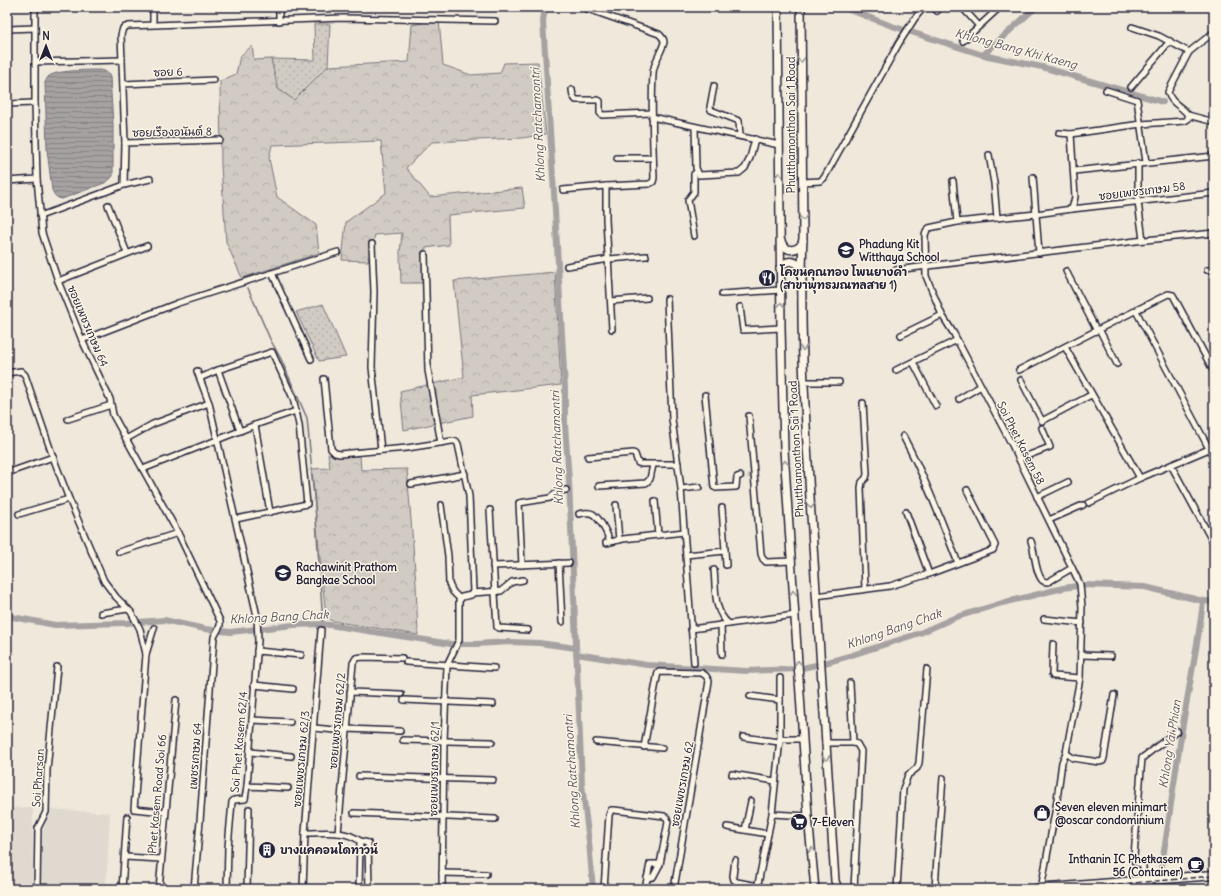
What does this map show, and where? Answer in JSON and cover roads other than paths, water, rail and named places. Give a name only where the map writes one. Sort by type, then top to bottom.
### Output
[{"type":"main road","name":"Phutthamonthon Sai 1 Road","points":[[801,7],[802,182],[804,237],[802,273],[803,382],[834,885],[838,889]]},
{"type":"main road","name":"Phutthamonthon Sai 1 Road","points":[[778,10],[780,268],[784,450],[808,816],[815,889]]},
{"type":"main road","points":[[780,238],[782,245],[793,250],[801,246],[804,237]]},
{"type":"main road","points":[[780,268],[787,262],[794,262],[801,268],[802,273]]},
{"type":"main road","points":[[1037,889],[1214,875]]},
{"type":"street","name":"ซอยเพชรเกษม 64","points":[[35,7],[35,103],[40,216],[43,240],[82,340],[110,399],[113,415],[178,533],[220,621],[220,626]]},
{"type":"street","points":[[153,7],[153,24]]},
{"type":"street","points":[[279,7],[279,20]]},
{"type":"street","points":[[564,190],[649,184],[653,182],[654,178],[652,115],[653,72],[656,60],[664,43],[662,37],[659,34],[582,7]]},
{"type":"street","points":[[802,182],[820,181],[824,178],[899,43],[924,7]]},
{"type":"street","points":[[962,7],[979,26]]},
{"type":"street","points":[[963,41],[1000,7]]},
{"type":"street","points":[[124,185],[125,143],[121,35],[123,28],[128,26],[153,24],[343,18],[495,21]]},
{"type":"street","points":[[1132,27],[1159,36],[1189,52]]},
{"type":"street","points":[[7,29],[35,28]]},
{"type":"street","points":[[1214,32],[1189,52],[1168,92],[1169,98],[1176,106],[1188,115],[1214,121]]},
{"type":"street","points":[[1131,87],[1170,41]]},
{"type":"street","points":[[35,62],[122,60]]},
{"type":"street","name":"ซอย 6","points":[[123,84],[214,80]]},
{"type":"street","points":[[714,86],[710,106],[711,110],[739,121],[740,136]]},
{"type":"street","points":[[572,90],[573,96],[576,100],[598,100],[602,115],[652,115],[695,127],[779,145]]},
{"type":"street","points":[[1106,90],[1137,100],[1146,162]]},
{"type":"street","points":[[7,104],[35,103]]},
{"type":"street","points":[[1059,133],[1071,134],[1141,124],[1185,121],[1188,119],[1188,115]]},
{"type":"street","points":[[694,236],[688,200],[694,192],[694,174],[697,172],[695,127]]},
{"type":"street","points":[[1071,134],[1075,197],[1072,209]]},
{"type":"street","points":[[697,172],[699,175],[739,173],[745,168],[750,158],[755,139]]},
{"type":"street","name":"ซอยเรืองอนันต์ 8","points":[[125,143],[220,140]]},
{"type":"street","points":[[989,155],[994,183],[997,218]]},
{"type":"street","points":[[1074,171],[1146,162],[1214,156]]},
{"type":"street","points":[[617,158],[654,158]]},
{"type":"street","points":[[1138,163],[1138,202],[1143,240]]},
{"type":"street","points":[[1033,177],[1039,253]]},
{"type":"street","points":[[7,181],[38,179]]},
{"type":"street","points":[[40,216],[124,185],[150,179]]},
{"type":"street","points":[[953,181],[957,222]]},
{"type":"street","points":[[606,186],[606,219],[612,329]]},
{"type":"street","name":"ซอยเพชรเกษม 58","points":[[1072,209],[1214,194]]},
{"type":"street","points":[[108,205],[127,253]]},
{"type":"street","name":"Soi Phet Kasem 58","points":[[1042,889],[1062,762],[1066,753],[1080,678],[1082,596],[1080,584],[1019,459],[957,340],[942,315],[926,276],[925,235],[926,230],[929,228],[957,222],[1072,209]]},
{"type":"street","points":[[895,270],[1143,240],[1214,233]]},
{"type":"street","points":[[372,244],[374,292],[372,367],[381,450]]},
{"type":"street","points":[[58,281],[147,246]]},
{"type":"street","points":[[82,340],[178,303],[338,252]]},
{"type":"street","points":[[425,254],[428,370],[441,443]]},
{"type":"street","points":[[567,266],[609,259],[646,256]]},
{"type":"street","points":[[1207,270],[1214,270]]},
{"type":"street","points":[[1066,271],[1117,364]]},
{"type":"street","points":[[272,273],[311,359]]},
{"type":"street","points":[[722,294],[781,290]]},
{"type":"street","points":[[1019,370],[1168,294],[1173,295],[1214,372]]},
{"type":"street","points":[[611,301],[647,298]]},
{"type":"street","points":[[667,299],[672,420],[681,489],[694,663]]},
{"type":"street","points":[[740,308],[743,330],[781,328]]},
{"type":"street","points":[[1136,311],[1214,458]]},
{"type":"street","points":[[901,335],[942,315]]},
{"type":"street","points":[[896,370],[957,340]]},
{"type":"street","points":[[1065,347],[1140,478]]},
{"type":"street","points":[[200,378],[218,370],[272,352],[290,392],[300,426],[307,504],[236,519]]},
{"type":"street","points":[[912,362],[936,406]]},
{"type":"street","points":[[218,370],[240,431]]},
{"type":"street","points":[[7,373],[21,371],[25,375],[69,499],[104,581],[116,597],[129,610],[140,629],[146,654]]},
{"type":"street","name":"Soi Phet Kasem 62/4","points":[[197,371],[209,404],[218,440],[257,610],[258,623],[246,798],[234,800],[232,802],[228,847],[227,889]]},
{"type":"street","points":[[324,379],[331,449],[335,453],[340,454],[407,448],[456,441],[458,444],[469,496],[472,593]]},
{"type":"street","points":[[1021,380],[1042,421],[1092,395]]},
{"type":"street","points":[[803,382],[838,382]]},
{"type":"street","points":[[959,400],[981,386]]},
{"type":"street","points":[[705,395],[714,487],[736,487],[737,477],[740,476]]},
{"type":"street","points":[[863,403],[867,474],[866,478],[862,482],[861,488],[865,589]]},
{"type":"street","points":[[126,439],[153,424],[209,404]]},
{"type":"street","points":[[68,419],[110,405]]},
{"type":"street","points":[[143,469],[255,425],[296,411]]},
{"type":"street","points":[[749,416],[761,554],[766,562],[792,561]]},
{"type":"street","points":[[255,425],[270,512]]},
{"type":"street","points":[[1019,459],[1050,447],[1042,428]]},
{"type":"street","points":[[903,436],[916,460],[958,563]]},
{"type":"street","points":[[1089,503],[1140,478],[1209,449]]},
{"type":"street","points":[[588,457],[633,453],[635,454],[638,463],[653,465],[678,464]]},
{"type":"street","points":[[7,473],[53,457]]},
{"type":"street","points":[[599,486],[646,483],[650,479],[653,465]]},
{"type":"street","points":[[1171,465],[1214,544]]},
{"type":"street","points":[[411,484],[465,474]]},
{"type":"street","points":[[1037,497],[1068,482]]},
{"type":"street","points":[[681,489],[699,487]]},
{"type":"street","points":[[522,565],[519,503],[550,498],[559,491],[566,490]]},
{"type":"street","points":[[816,596],[890,586],[929,574],[993,550],[996,545],[967,490]]},
{"type":"street","points":[[19,514],[69,499]]},
{"type":"street","points":[[655,501],[658,535]]},
{"type":"street","points":[[440,505],[448,556],[449,584],[453,592],[460,599],[472,593],[501,591],[512,582],[523,580]]},
{"type":"street","points":[[616,505],[619,540]]},
{"type":"street","points":[[1049,520],[1083,505]]},
{"type":"street","points":[[722,508],[726,565]]},
{"type":"street","points":[[490,510],[497,627],[528,630]]},
{"type":"street","points":[[906,512],[929,574]]},
{"type":"street","points":[[579,514],[590,513],[593,515],[604,529],[608,543],[619,540],[684,532]]},
{"type":"street","points":[[119,552],[178,533]]},
{"type":"street","points":[[1031,541],[1038,571],[1041,580],[1044,582],[1048,582],[1072,568]]},
{"type":"street","points":[[686,555],[725,551]]},
{"type":"street","points":[[559,563],[562,622]]},
{"type":"street","points":[[493,566],[569,563]]},
{"type":"street","points":[[714,570],[717,607],[722,619],[729,624]]},
{"type":"street","name":"ซอยเพชรเกษม 62/1","points":[[442,889],[444,741],[447,665],[459,640],[460,599]]},
{"type":"street","points":[[101,613],[129,610]]},
{"type":"street","points":[[691,629],[795,615]]},
{"type":"street","points":[[1044,619],[1082,624]]},
{"type":"street","points":[[721,625],[722,654]]},
{"type":"street","name":"เพชรเกษม 64","points":[[194,889],[214,637],[220,626]]},
{"type":"street","points":[[154,628],[146,654],[134,809],[165,812]]},
{"type":"street","name":"ซอยเพชรเกษม 62/3","points":[[303,889],[305,833],[321,630]]},
{"type":"street","points":[[1053,644],[1052,674],[1056,676],[1080,678]]},
{"type":"street","points":[[257,651],[301,655]]},
{"type":"street","points":[[1081,655],[1111,656]]},
{"type":"street","name":"ซอยเพชรเกษม 62/2","points":[[338,833],[346,730],[353,663],[356,658],[363,657],[404,660],[447,665]]},
{"type":"street","points":[[447,665],[494,668]]},
{"type":"street","name":"Soi Pharsan","points":[[37,889],[38,828],[46,812],[47,770],[57,667]]},
{"type":"street","points":[[897,889],[903,789],[908,775],[917,768],[919,763],[927,669]]},
{"type":"street","name":"ซอยเพชรเกษม 62","points":[[644,747],[658,672],[702,673],[706,676],[709,681],[674,889]]},
{"type":"street","points":[[735,860],[734,880],[758,887],[772,814],[779,740],[780,678]]},
{"type":"street","points":[[850,683],[853,743]]},
{"type":"street","points":[[254,685],[292,689]]},
{"type":"street","points":[[350,692],[401,694]]},
{"type":"street","points":[[1066,753],[1073,758],[1099,762],[1103,761],[1110,728],[1114,695]]},
{"type":"street","points":[[750,696],[780,700]]},
{"type":"street","name":"Phet Kasem Road Soi 66","points":[[159,889],[176,700]]},
{"type":"street","points":[[404,700],[493,704]]},
{"type":"street","points":[[252,720],[290,722]]},
{"type":"street","points":[[314,728],[400,731]]},
{"type":"street","points":[[1142,881],[1143,866],[1134,861],[1142,758],[1177,731]]},
{"type":"street","points":[[743,737],[779,740],[803,739]]},
{"type":"street","points":[[403,740],[492,742]]},
{"type":"street","points":[[596,742],[662,748]]},
{"type":"street","points":[[825,743],[853,743],[857,744],[860,751],[854,889]]},
{"type":"street","points":[[250,752],[291,756]]},
{"type":"street","points":[[732,774],[775,781]]},
{"type":"street","points":[[359,776],[493,780]]},
{"type":"street","points":[[935,889],[943,778]]},
{"type":"street","points":[[247,786],[288,788]]},
{"type":"street","points":[[745,830],[751,801]]},
{"type":"street","points":[[247,889],[249,809]]},
{"type":"street","points":[[604,889],[609,814],[612,810],[664,816],[667,818],[668,822],[660,864],[653,877],[647,878]]},
{"type":"street","points":[[354,814],[494,819]]},
{"type":"street","points":[[772,814],[808,816]]},
{"type":"street","points":[[122,889],[128,817]]},
{"type":"street","points":[[727,827],[768,834]]},
{"type":"street","points":[[305,833],[338,833],[354,836],[368,843],[369,889]]},
{"type":"street","points":[[359,889],[360,840]]},
{"type":"street","points":[[125,857],[161,859]]},
{"type":"street","points":[[360,857],[369,857]]},
{"type":"street","points":[[645,889],[650,863],[660,864]]},
{"type":"street","points":[[442,873],[486,874]]},
{"type":"street","points":[[359,877],[369,876]]},
{"type":"waterway","name":"Khlong Ratchamontri","points":[[545,7],[543,21],[565,388],[565,424],[569,481],[582,784],[593,889]]},
{"type":"waterway","name":"Khlong Bang Khi Kaeng","points":[[842,7],[892,26],[983,55],[1042,67],[1163,102]]},
{"type":"waterway","points":[[983,55],[1036,7]]},
{"type":"waterway","points":[[248,288],[307,418],[315,505],[323,624]]},
{"type":"waterway","name":"Khlong Bang Chak","points":[[576,654],[647,665],[747,671],[797,669],[849,656],[920,633],[954,618],[1002,603],[1063,588],[1084,585],[1145,587],[1203,601],[1214,602]]},
{"type":"waterway","name":"Khlong Yai Phian","points":[[1158,889],[1181,734],[1203,601]]},
{"type":"waterway","name":"Khlong Bang Chak","points":[[7,616],[55,625],[126,623],[164,620],[205,629],[230,632],[294,625],[323,624],[451,644],[510,642],[539,643],[576,648]]},
{"type":"tunnel","points":[[740,476],[751,476]]},
{"type":"railway","points":[[1064,889],[1214,876]]},
{"type":"place","name":"Phadung Kit Witthaya School","points":[[846,250]]},
{"type":"place","name":"โคขุนคุณทอง โพนยางคำ (สาขาพุทธมณฑลสาย 1)","points":[[767,278]]},
{"type":"place","name":"Rachawinit Prathom Bangkae School","points":[[283,573]]},
{"type":"place","name":"Seven eleven minimart @oscar condominium","points":[[1042,813]]},
{"type":"place","name":"7-Eleven","points":[[799,822]]},
{"type":"place","name":"บางแคคอนโดทาวน์","points":[[267,850]]},
{"type":"place","name":"Inthanin IC Phetkasem 56 (Container)","points":[[1196,865]]}]
